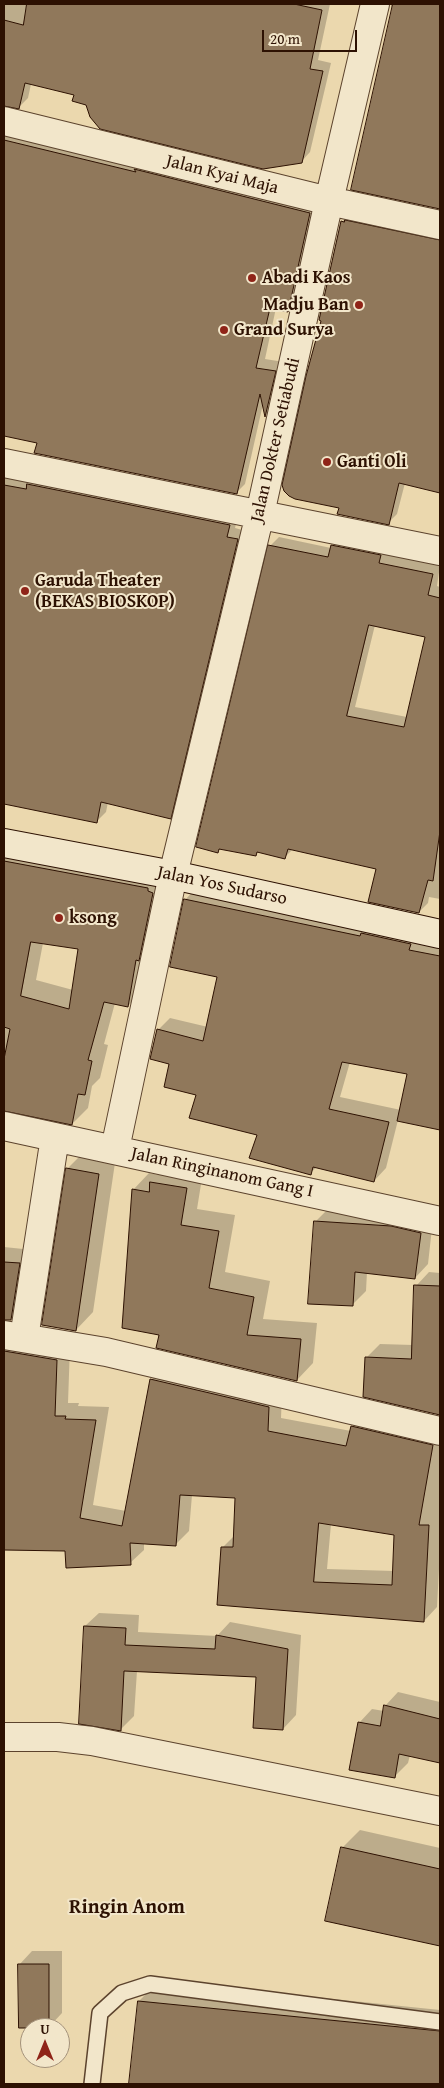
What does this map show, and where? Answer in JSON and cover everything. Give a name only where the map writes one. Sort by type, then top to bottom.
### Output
[{"type":"street","name":"Jalan Dokter Setiabudi","points":[[115,1149],[173,874],[260,514],[329,201],[375,4]]},
{"type":"street","name":"Jalan Kyai Maja","points":[[4,121],[329,201],[440,226]]},
{"type":"street","points":[[4,463],[440,551]]},
{"type":"street","name":"Jalan Yos Sudarso","points":[[4,842],[173,874],[440,934]]},
{"type":"street","name":"Jalan Ringinanom Gang I","points":[[4,1126],[440,1221]]},
{"type":"street","points":[[54,1137],[14,1336],[115,1354],[440,1431]]},
{"type":"street","points":[[4,1737],[92,1741],[440,1811]]},
{"type":"lane","points":[[92,2084],[100,2013],[122,1993],[150,1984],[440,2022]]},
{"type":"building","points":[[27,4],[294,4],[322,10],[310,69],[323,71],[302,163],[263,169],[100,129],[90,117],[86,105],[72,101],[74,95],[25,83],[19,109],[4,106],[4,20],[23,25]]},
{"type":"building","points":[[393,4],[440,4],[440,209],[351,190]]},
{"type":"building","points":[[4,140],[136,172],[134,169],[310,213],[288,312],[270,308],[256,368],[276,371],[265,417],[260,394],[237,494],[34,453],[37,443],[4,436]]},
{"type":"building","points":[[345,220],[440,240],[440,493],[399,483],[389,525],[337,514],[339,508],[295,499],[284,491],[282,485],[306,376],[321,321],[319,320],[341,221],[344,222]]},
{"type":"building","points":[[27,484],[230,525],[227,537],[238,539],[171,819],[101,802],[97,823],[4,804],[4,485],[26,489]]},
{"type":"building","points":[[268,545],[328,557],[331,545],[381,555],[379,563],[433,574],[428,595],[440,598],[440,831],[433,881],[428,880],[419,913],[368,902],[376,869],[288,849],[285,859],[257,852],[256,856],[219,849],[218,853],[196,847]],"holes":[[[369,625],[425,637],[404,727],[347,716]]]},
{"type":"building","points":[[4,861],[148,888],[148,891],[153,893],[139,961],[136,960],[128,1007],[104,1002],[88,1060],[92,1061],[85,1095],[78,1094],[72,1125],[4,1111],[4,1059],[10,1029],[4,1027]],"holes":[[[31,942],[78,949],[69,1009],[21,996]]]},
{"type":"building","points":[[184,899],[360,936],[361,933],[411,944],[409,950],[440,956],[440,1130],[397,1121],[407,1074],[342,1062],[329,1109],[389,1122],[374,1182],[313,1167],[311,1175],[249,1158],[257,1135],[189,1118],[196,1095],[164,1087],[169,1064],[150,1059],[157,1029],[203,1041],[217,977],[170,967]]},
{"type":"building","points":[[66,1168],[99,1174],[76,1331],[42,1325]]},
{"type":"building","points":[[150,1182],[187,1188],[181,1225],[219,1231],[209,1288],[254,1297],[247,1335],[301,1339],[297,1381],[156,1348],[159,1335],[122,1328],[132,1189],[149,1192]]},
{"type":"building","points":[[314,1221],[391,1226],[421,1233],[415,1279],[355,1272],[353,1306],[308,1304]]},
{"type":"building","points":[[4,1262],[20,1263],[11,1320],[4,1320]]},
{"type":"building","points":[[414,1285],[440,1286],[440,1415],[363,1397],[365,1357],[411,1359]]},
{"type":"building","points":[[4,1351],[57,1360],[55,1416],[66,1416],[65,1419],[96,1420],[80,1518],[122,1526],[150,1379],[269,1407],[268,1431],[346,1446],[351,1426],[433,1445],[419,1525],[429,1525],[424,1622],[217,1605],[221,1547],[233,1547],[235,1498],[180,1495],[176,1546],[130,1543],[131,1565],[66,1568],[65,1551],[4,1550]],"holes":[[[319,1523],[394,1535],[392,1585],[314,1582]]]},
{"type":"building","points":[[84,1626],[126,1628],[125,1645],[215,1649],[216,1635],[288,1649],[283,1730],[253,1728],[256,1677],[124,1671],[121,1731],[79,1724]]},
{"type":"building","points":[[384,1705],[440,1719],[440,1763],[399,1754],[395,1778],[349,1770],[358,1722],[380,1726]]},
{"type":"building","points":[[341,1847],[440,1869],[440,1946],[325,1921]]},
{"type":"building","points":[[18,1964],[49,1964],[49,2018],[20,2018],[19,2028]]},
{"type":"building","points":[[138,2001],[440,2031],[440,2084],[129,2084]]},
{"type":"place","name":"Abadi Kaos","points":[[252,278]]},
{"type":"place","name":"Madju Ban","points":[[359,305]]},
{"type":"place","name":"Grand Surya","points":[[224,330]]},
{"type":"place","name":"Ganti Oli","points":[[327,462]]},
{"type":"place","name":"Garuda Theater (BEKAS BIOSKOP)","points":[[25,591]]},
{"type":"place","name":"ksong","points":[[59,918]]},
{"type":"district","name":"Ringin Anom","points":[[127,1908]]}]
